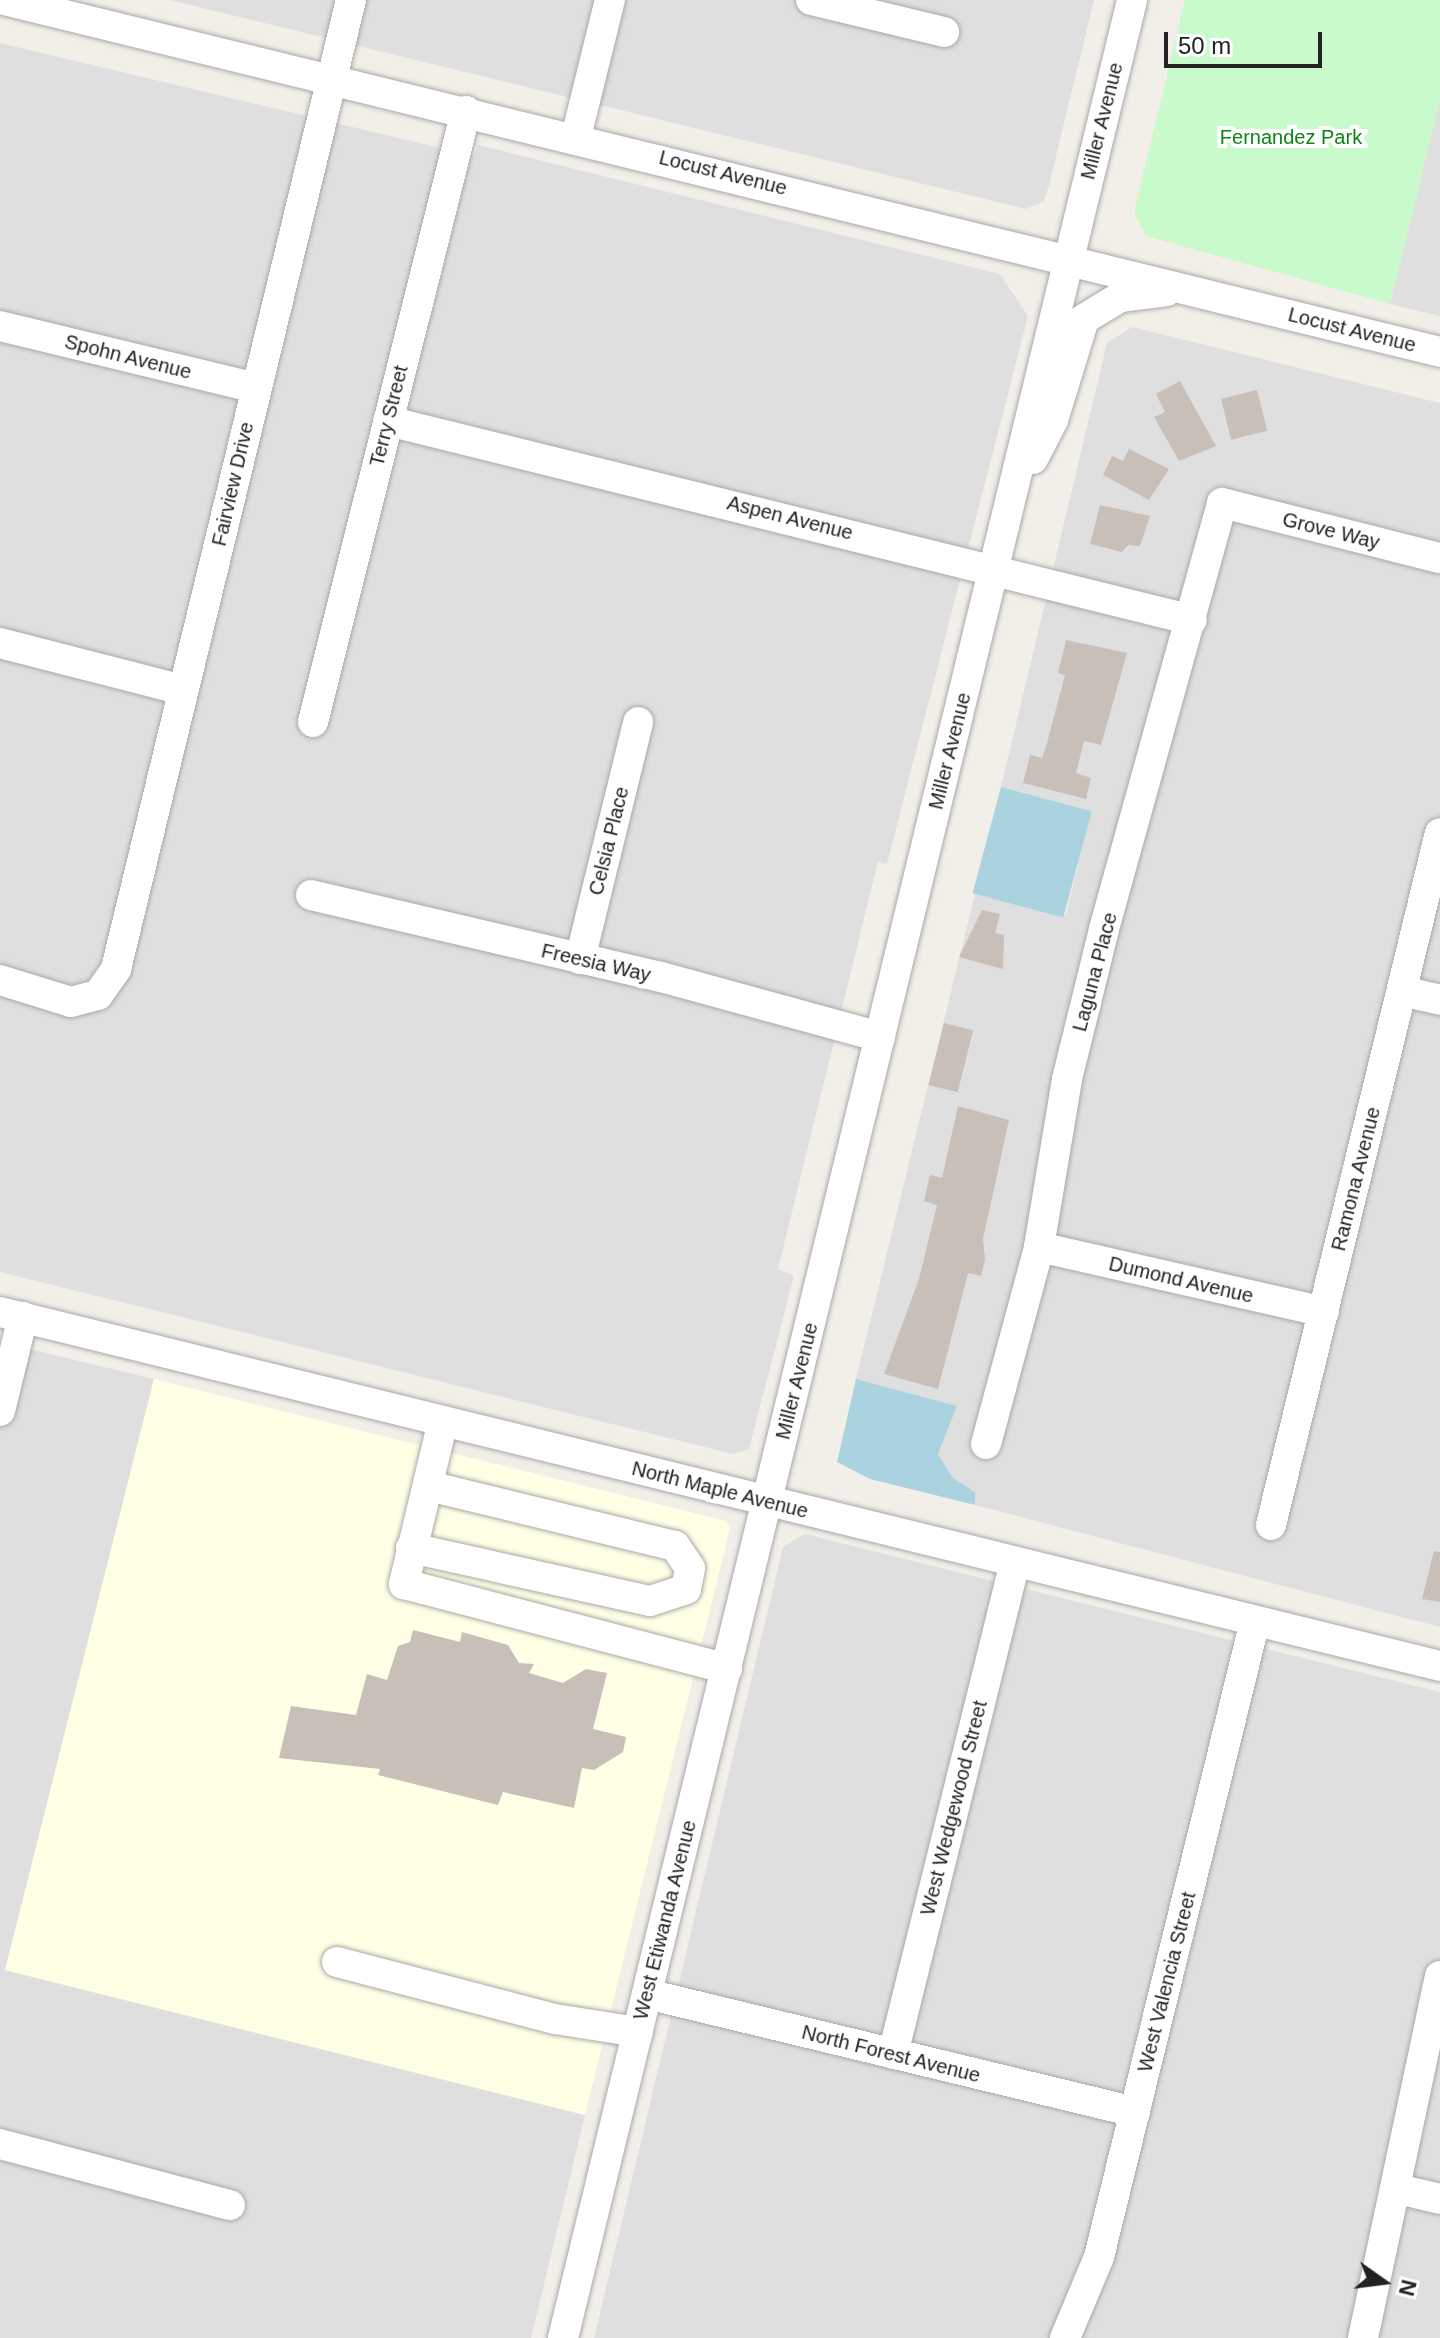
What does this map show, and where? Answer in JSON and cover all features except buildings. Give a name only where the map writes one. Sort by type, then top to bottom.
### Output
[{"type":"street","name":"Locust Avenue","points":[[4,0],[85,10],[333,80],[1069,258],[1440,352]]},
{"type":"street","name":"Fairview Drive","points":[[0,980],[71,1002],[98,995],[116,969],[351,0]]},
{"type":"street","points":[[576,137],[610,0]]},
{"type":"street","points":[[811,0],[944,32]]},
{"type":"street","name":"Miller Avenue","points":[[768,1502],[1132,0]]},
{"type":"street","name":"Terry Street","points":[[313,722],[466,111]]},
{"type":"street","points":[[1009,507],[1053,420],[1084,319],[1120,297],[1188,289]]},
{"type":"street","name":"Spohn Avenue","points":[[0,326],[256,388]]},
{"type":"street","name":"Aspen Avenue","points":[[388,421],[1192,620]]},
{"type":"street","name":"Grove Way","points":[[1222,503],[1440,558]]},
{"type":"street","name":"Laguna Place","points":[[986,1444],[1039,1247],[1067,1079],[1222,503]]},
{"type":"street","points":[[0,643],[183,690]]},
{"type":"street","name":"Celsia Place","points":[[580,959],[638,722]]},
{"type":"street","name":"Ramona Avenue","points":[[1271,1525],[1440,833]]},
{"type":"street","name":"Freesia Way","points":[[311,895],[580,959],[880,1037]]},
{"type":"street","points":[[1402,991],[1440,1000]]},
{"type":"street","name":"Dumond Avenue","points":[[1039,1247],[1324,1312]]},
{"type":"street","points":[[0,1411],[11,1314]]},
{"type":"street","name":"North Maple Avenue","points":[[11,1314],[1440,1666]]},
{"type":"street","points":[[443,1421],[404,1584],[727,1669]]},
{"type":"street","points":[[411,1548],[650,1601],[686,1589],[690,1568],[675,1546],[429,1486]]},
{"type":"street","name":"West Etiwanda Avenue","points":[[563,2338],[768,1502]]},
{"type":"street","name":"West Wedgewood Street","points":[[893,2054],[1015,1562]]},
{"type":"street","name":"West Valencia Street","points":[[1065,2338],[1099,2257],[1255,1621]]},
{"type":"street","points":[[337,1962],[555,2019],[638,2032]]},
{"type":"street","points":[[1363,2338],[1398,2189],[1440,1976]]},
{"type":"street","name":"North Forest Avenue","points":[[647,1994],[1135,2112]]},
{"type":"street","points":[[0,2144],[230,2205]]},
{"type":"street","points":[[1398,2189],[1440,2199]]},
{"type":"shaded area","points":[[170,0],[1094,0],[1044,201],[1026,209]]},
{"type":"shaded area","points":[[0,43],[474,156],[478,145],[1000,274],[1028,316],[887,864],[878,862],[778,1269],[794,1276],[749,1449],[733,1454],[0,1272]]},
{"type":"shaded area","points":[[1440,99],[1440,316],[1390,304]]},
{"type":"shaded area","points":[[1132,327],[1440,403],[1440,1627],[975,1505],[975,1492],[953,1478],[938,1454],[956,1406],[856,1379],[975,894],[1066,915],[1091,811],[1001,787],[1107,343]]},
{"type":"shaded area","points":[[0,1342],[154,1379],[5,1970],[585,2115],[531,2338],[0,2338]]},
{"type":"shaded area","points":[[154,1379],[726,1521],[730,1528],[585,2115],[5,1970]]},
{"type":"shaded area","points":[[805,1534],[1440,1692],[1440,2338],[594,2338],[783,1547]]},
{"type":"green space","name":"Fernandez Park","points":[[1185,0],[1440,0],[1440,99],[1390,304],[1146,236],[1134,212]]},
{"type":"water","points":[[1001,787],[1092,811],[1063,918],[973,893]]},
{"type":"water","points":[[856,1379],[957,1406],[938,1454],[953,1478],[975,1492],[975,1505],[870,1479],[837,1462]]}]
